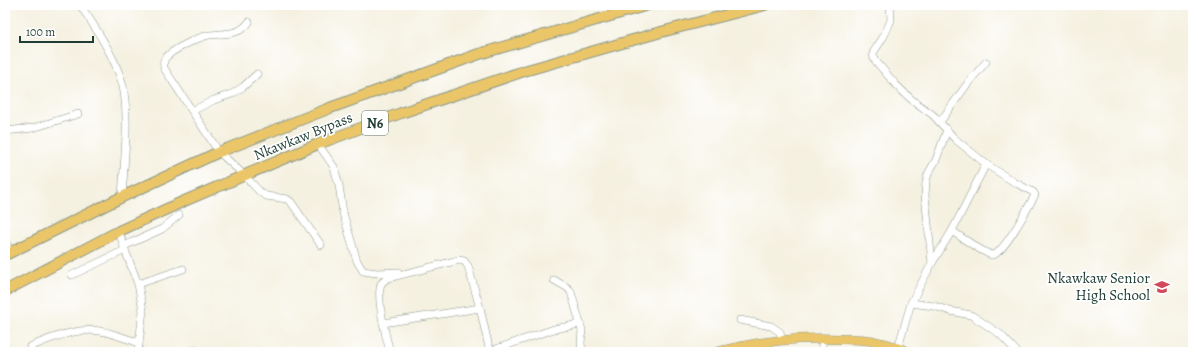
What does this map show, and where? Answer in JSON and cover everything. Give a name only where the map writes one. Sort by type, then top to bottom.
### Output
[{"type":"highway","name":"Nkawkaw Bypass","points":[[7,254],[122,197],[219,152],[330,108],[479,54],[615,9],[648,5]]},
{"type":"highway","name":"Nkawkaw Bypass","points":[[5,291],[120,231],[182,202],[318,144],[524,71],[661,32],[765,5]]},
{"type":"main road","points":[[718,352],[782,339],[823,338],[880,342],[910,352]]},
{"type":"street","points":[[80,5],[91,20],[114,61],[124,91],[126,129],[122,197]]},
{"type":"street","points":[[890,5],[891,20],[884,36],[873,53],[874,59],[896,85],[911,99],[933,115],[966,149],[1014,182],[1034,192],[1035,195],[1011,236],[998,253],[993,256],[952,231]]},
{"type":"street","points":[[249,22],[237,31],[208,36],[177,49],[164,61],[164,68],[219,152],[260,192],[266,196],[287,199],[291,202],[321,245]]},
{"type":"street","points":[[940,122],[968,83],[986,62]]},
{"type":"street","points":[[192,111],[214,100],[232,94],[243,87],[257,74]]},
{"type":"street","points":[[5,131],[33,128],[78,114]]},
{"type":"street","points":[[932,263],[925,195],[926,182],[947,130]]},
{"type":"street","points":[[318,144],[334,167],[339,185],[343,213],[358,261],[363,271],[377,273],[410,272]]},
{"type":"street","points":[[898,348],[911,303],[932,263],[952,231],[986,164]]},
{"type":"street","points":[[72,275],[162,229],[179,215]]},
{"type":"street","points":[[120,231],[124,248],[138,284],[143,310],[138,352]]},
{"type":"street","points":[[5,240],[7,254]]},
{"type":"street","points":[[390,352],[383,323],[380,290],[382,282],[388,278],[459,260],[464,261],[468,266],[480,308],[488,352],[554,329],[580,324]]},
{"type":"street","points":[[138,284],[183,269]]},
{"type":"street","points":[[554,280],[570,290],[582,330],[582,352]]},
{"type":"street","points":[[911,303],[934,306],[971,315],[1000,334],[1017,352]]},
{"type":"street","points":[[383,323],[480,308]]},
{"type":"street","points":[[740,320],[771,326],[780,332],[782,339]]},
{"type":"street","points":[[30,347],[55,336],[88,331],[100,331],[139,343]]},
{"type":"street","points":[[821,352],[823,338]]},
{"type":"street","points":[[188,352],[195,350]]},
{"type":"place","name":"Nkawkaw Senior High School","points":[[1162,287]]}]
